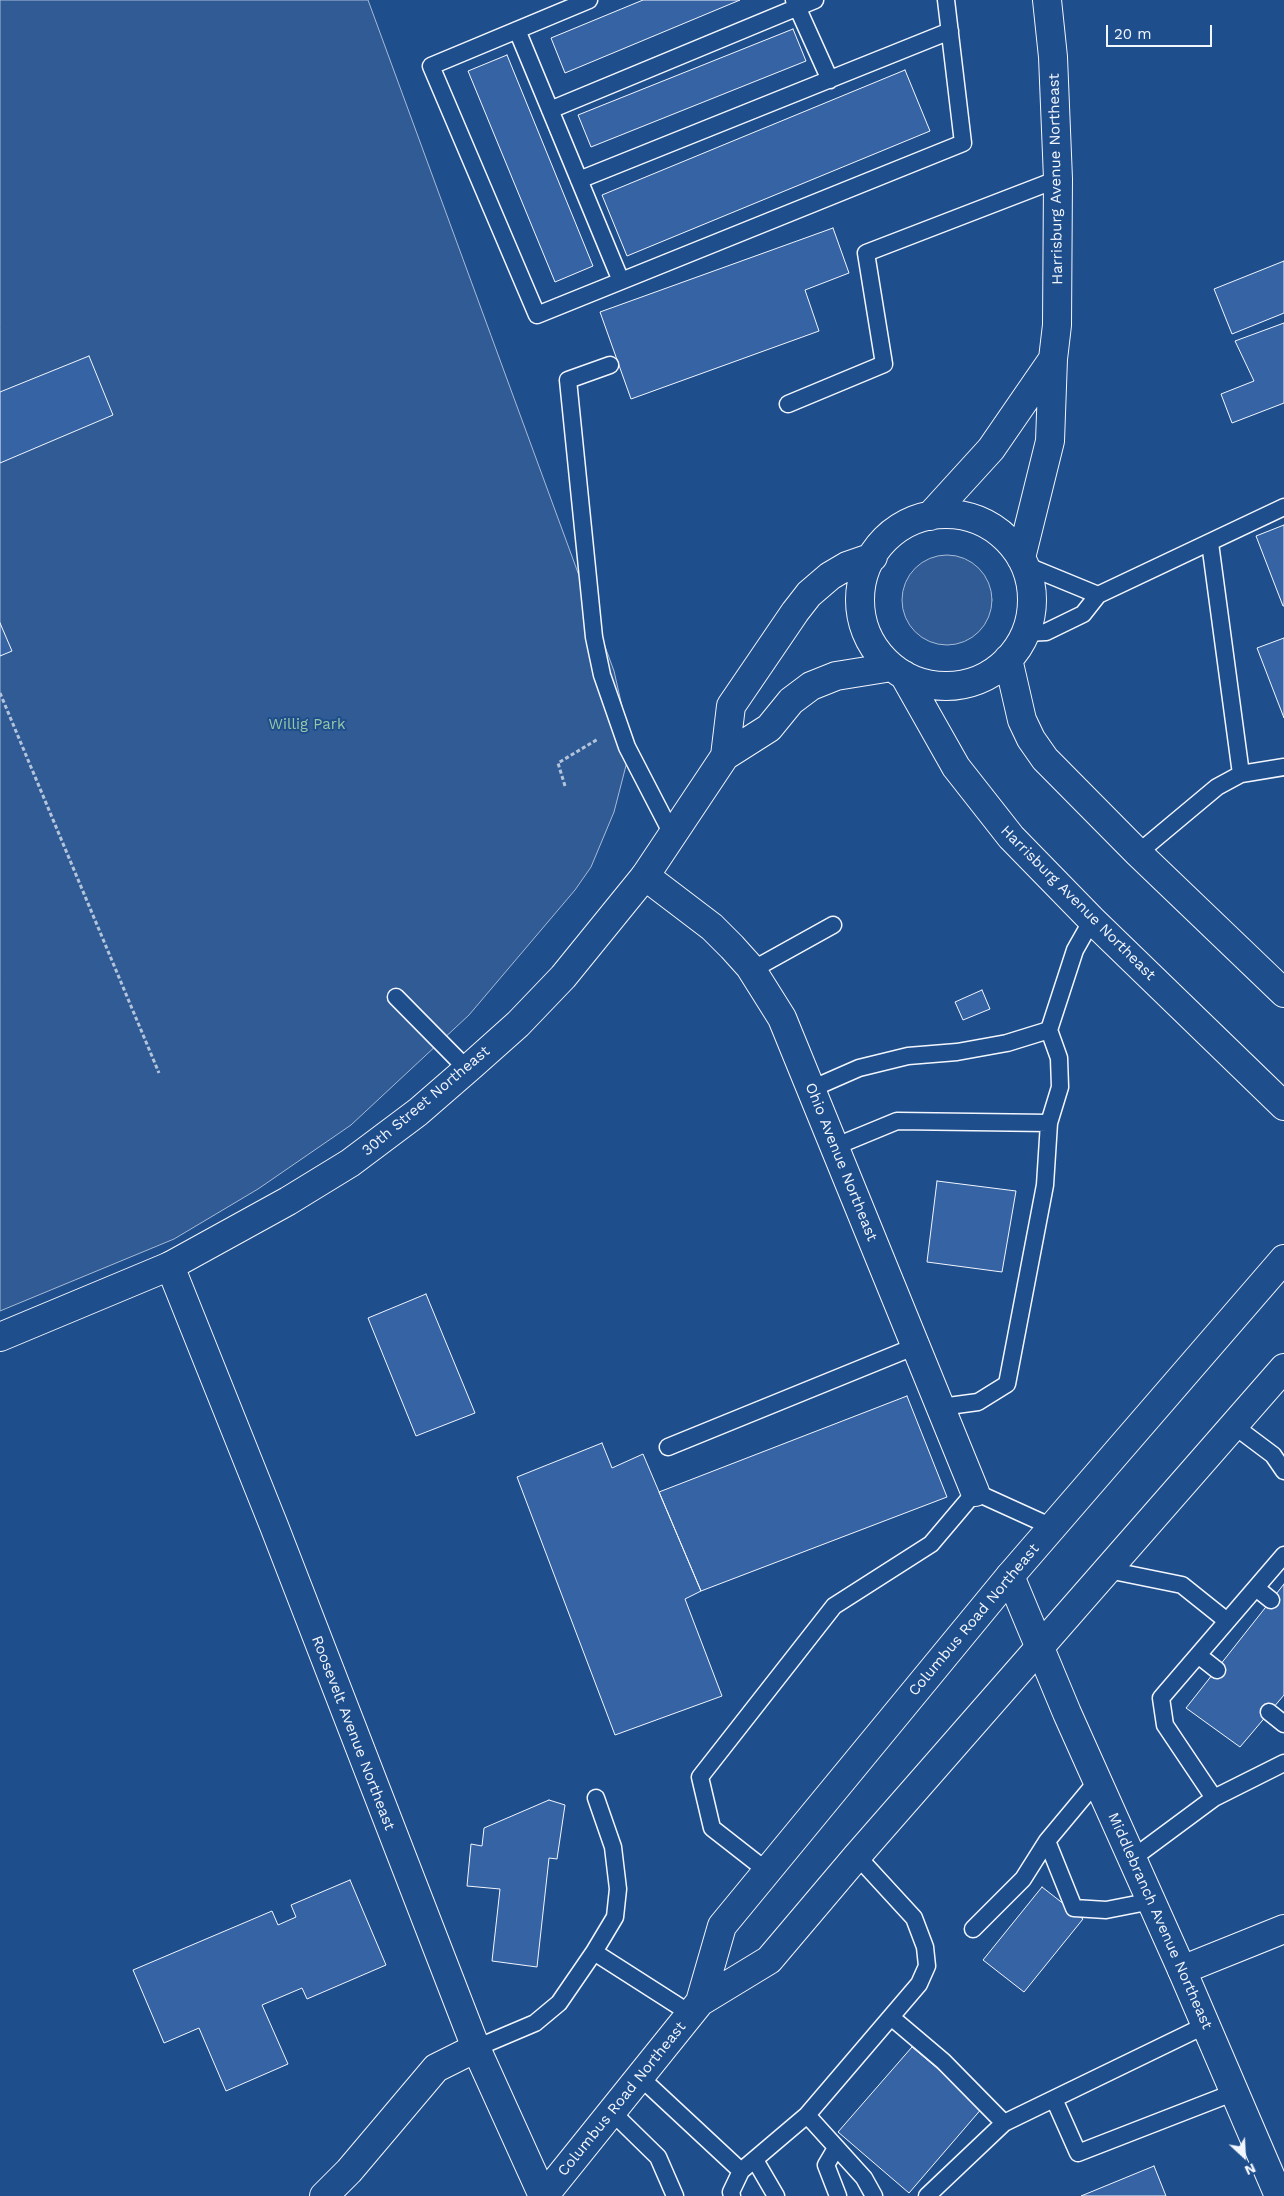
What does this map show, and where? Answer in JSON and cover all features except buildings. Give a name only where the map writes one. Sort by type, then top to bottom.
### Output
[{"type":"main road","name":"Harrisburg Avenue Northeast","points":[[1023,562],[1050,441],[1053,358],[1058,306],[1058,179],[1053,57],[1047,0]]},
{"type":"main road","name":"Harrisburg Avenue Northeast","points":[[930,516],[991,449],[1053,358]]},
{"type":"main road","points":[[957,515],[983,523],[1005,537],[1023,562],[1031,587],[1030,622],[1008,659],[986,675],[958,685],[930,684],[898,671],[872,644],[861,615],[860,603],[863,579],[872,557],[880,546],[897,530],[907,524],[930,516],[957,515]]},
{"type":"main road","name":"30th Street Northeast","points":[[725,756],[731,706],[785,624],[810,594],[830,576],[847,566],[872,557]]},
{"type":"main road","points":[[1008,659],[1020,713],[1031,739],[1045,759],[1138,853],[1284,993]]},
{"type":"main road","name":"Harrisburg Avenue Northeast","points":[[898,671],[956,767],[1010,837],[1092,920],[1284,1106]]},
{"type":"main road","name":"30th Street Northeast","points":[[0,1337],[170,1266],[288,1201],[350,1164],[418,1112],[467,1069],[518,1024],[563,977],[645,876],[725,756],[769,728],[791,701],[811,686],[836,676],[898,671]]},
{"type":"main road","name":"Ohio Avenue Northeast","points":[[645,876],[712,928],[732,947],[752,970],[782,1018],[975,1492]]},
{"type":"main road","name":"Columbus Road Northeast","points":[[695,2008],[722,1926],[1010,1576],[1284,1260]]},
{"type":"main road","name":"Roosevelt Avenue Northeast","points":[[170,1266],[476,2048],[544,2196]]},
{"type":"main road","name":"Columbus Road Northeast","points":[[544,2196],[695,2008],[769,1960],[857,1856],[1284,1368]]},
{"type":"main road","points":[[1010,1576],[1040,1646]]},
{"type":"main road","name":"Middlebranch Avenue Northeast","points":[[1040,1646],[1066,1713],[1133,1858],[1280,2196]]},
{"type":"main road","points":[[1182,1970],[1284,1929]]},
{"type":"main road","points":[[324,2196],[349,2171],[436,2068],[476,2048]]},
{"type":"lane","points":[[589,0],[432,66],[538,315],[963,143],[946,0]]},
{"type":"lane","points":[[550,110],[796,4],[815,0]]},
{"type":"lane","points":[[796,4],[830,80]]},
{"type":"lane","points":[[517,30],[621,281]]},
{"type":"lane","points":[[579,180],[950,31]]},
{"type":"lane","points":[[788,404],[884,364],[866,253],[1058,179]]},
{"type":"lane","points":[[610,365],[568,380],[594,637],[602,675],[627,747],[673,836]]},
{"type":"lane","points":[[1025,633],[1046,632],[1083,614],[1098,595],[1284,507]]},
{"type":"lane","points":[[1210,543],[1241,774]]},
{"type":"lane","points":[[1023,562],[1098,595]]},
{"type":"lane","points":[[1138,853],[1217,787],[1241,774],[1284,767]]},
{"type":"lane","points":[[941,1407],[978,1402],[1007,1384],[1045,1185],[1049,1123],[1060,1087],[1059,1058],[1049,1030],[1075,950],[1092,920]]},
{"type":"lane","points":[[752,970],[833,925]]},
{"type":"lane","points":[[396,997],[467,1069]]},
{"type":"lane","points":[[811,1089],[859,1068],[898,1058],[956,1052],[999,1044],[1049,1030]]},
{"type":"lane","points":[[834,1147],[897,1121],[1049,1123]]},
{"type":"lane","points":[[668,1448],[916,1346]]},
{"type":"lane","points":[[1234,1425],[1273,1455],[1284,1470]]},
{"type":"lane","points":[[767,1871],[712,1828],[700,1777],[834,1606],[930,1544],[975,1492],[1052,1528]]},
{"type":"lane","points":[[1214,1798],[1165,1725],[1161,1698],[1284,1555]]},
{"type":"lane","points":[[1108,1570],[1182,1585],[1227,1621]]},
{"type":"lane","points":[[1256,1588],[1271,1600]]},
{"type":"lane","points":[[1198,1655],[1217,1670]]},
{"type":"lane","points":[[1269,1712],[1284,1724]]},
{"type":"lane","points":[[1133,1858],[1214,1798],[1284,1763]]},
{"type":"lane","points":[[973,1929],[1023,1879],[1047,1841],[1097,1781]]},
{"type":"lane","points":[[476,2048],[535,2023],[559,2003],[594,1952],[615,1917],[618,1889],[613,1847],[596,1798]]},
{"type":"lane","points":[[1047,1841],[1074,1908],[1106,1910],[1152,1901]]},
{"type":"lane","points":[[732,2196],[731,2192],[741,2171],[807,2115],[919,1984],[927,1966],[926,1947],[914,1918],[857,1856]]},
{"type":"lane","points":[[594,1952],[695,2008]]},
{"type":"lane","points":[[891,2017],[943,2061],[1004,2123]]},
{"type":"lane","points":[[927,2196],[1004,2123],[1206,2025]]},
{"type":"lane","points":[[640,2077],[741,2171]]},
{"type":"lane","points":[[1054,2098],[1078,2153],[1235,2092]]},
{"type":"lane","points":[[612,2112],[658,2157],[669,2191]]},
{"type":"lane","points":[[807,2115],[864,2178],[874,2196]]},
{"type":"lane","points":[[836,2148],[826,2165],[838,2196]]},
{"type":"lane","points":[[755,2160],[776,2196]]},
{"type":"path","points":[[0,693],[159,1073]]},
{"type":"path","points":[[565,786],[558,763],[620,727]]},
{"type":"shaded area","name":"Willig Park","points":[[0,0],[368,0],[614,671],[631,746],[614,812],[591,867],[575,890],[469,1015],[351,1125],[258,1189],[174,1239],[0,1311]]},
{"type":"shaded area","points":[[947,555],[964,558],[979,568],[989,583],[992,600],[989,617],[979,632],[964,642],[947,645],[930,642],[915,632],[905,617],[902,600],[905,583],[915,568],[930,558]]}]
